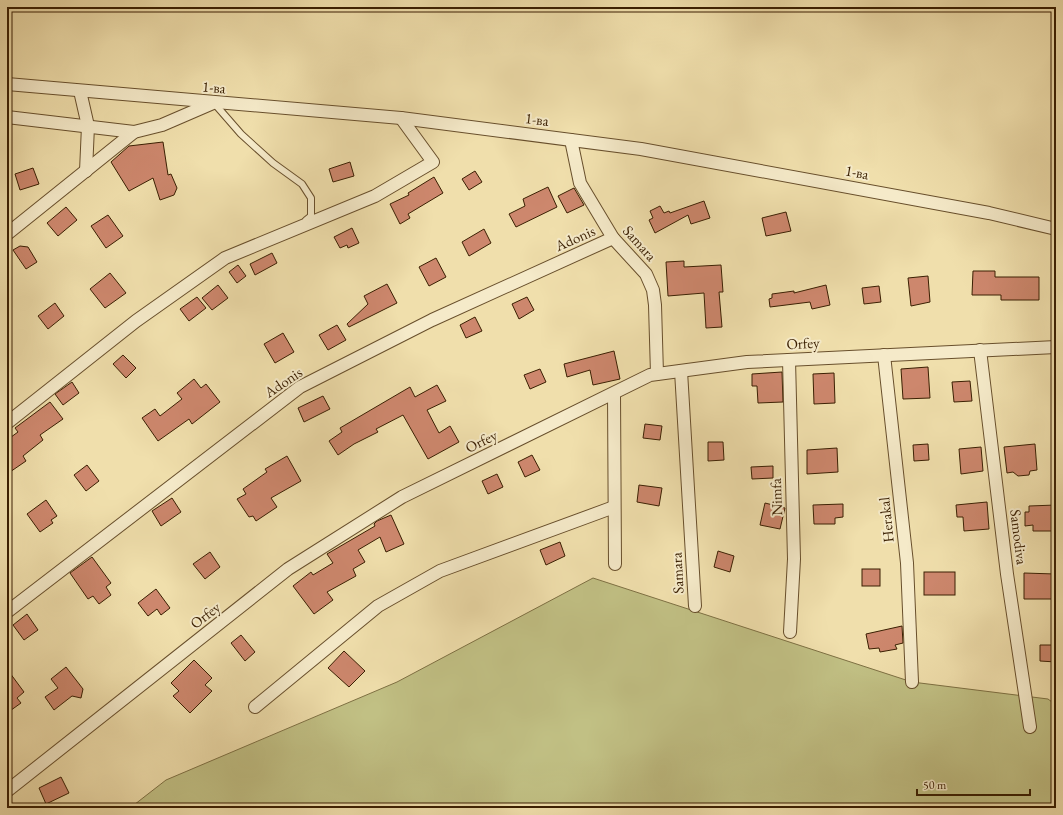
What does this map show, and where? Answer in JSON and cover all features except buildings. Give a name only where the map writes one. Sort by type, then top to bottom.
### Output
[{"type":"street","name":"1-ва","points":[[7,84],[401,118],[649,150],[988,213],[1056,229]]},
{"type":"street","points":[[80,90],[88,126],[86,171]]},
{"type":"street","points":[[7,117],[134,132],[162,125],[214,103]]},
{"type":"street","points":[[7,424],[136,320],[225,258],[375,196],[433,162],[401,118]]},
{"type":"street","points":[[7,234],[134,132]]},
{"type":"street","name":"Samara","points":[[572,140],[580,183],[612,238],[646,274],[653,290],[655,306],[657,374]]},
{"type":"street","name":"Adonis","points":[[7,612],[300,387],[432,320],[612,238]]},
{"type":"street","name":"Orfey","points":[[7,790],[288,569],[402,497],[650,375],[748,362],[1056,347]]},
{"type":"street","name":"Samodiva","points":[[980,350],[1007,574],[1030,727]]},
{"type":"street","name":"Herakal","points":[[884,355],[907,563],[912,682]]},
{"type":"street","name":"Nimfa","points":[[788,360],[794,558],[790,632]]},
{"type":"street","name":"Samara","points":[[682,371],[695,606]]},
{"type":"street","points":[[614,394],[615,564]]},
{"type":"street","points":[[255,707],[378,606],[440,571],[614,507]]},
{"type":"lane","points":[[214,103],[241,134],[273,163],[302,184],[311,198],[311,216],[291,232]]},
{"type":"shaded area","points":[[593,578],[912,682],[1048,699],[1056,705],[1056,808],[130,808],[166,780],[397,682]]}]
